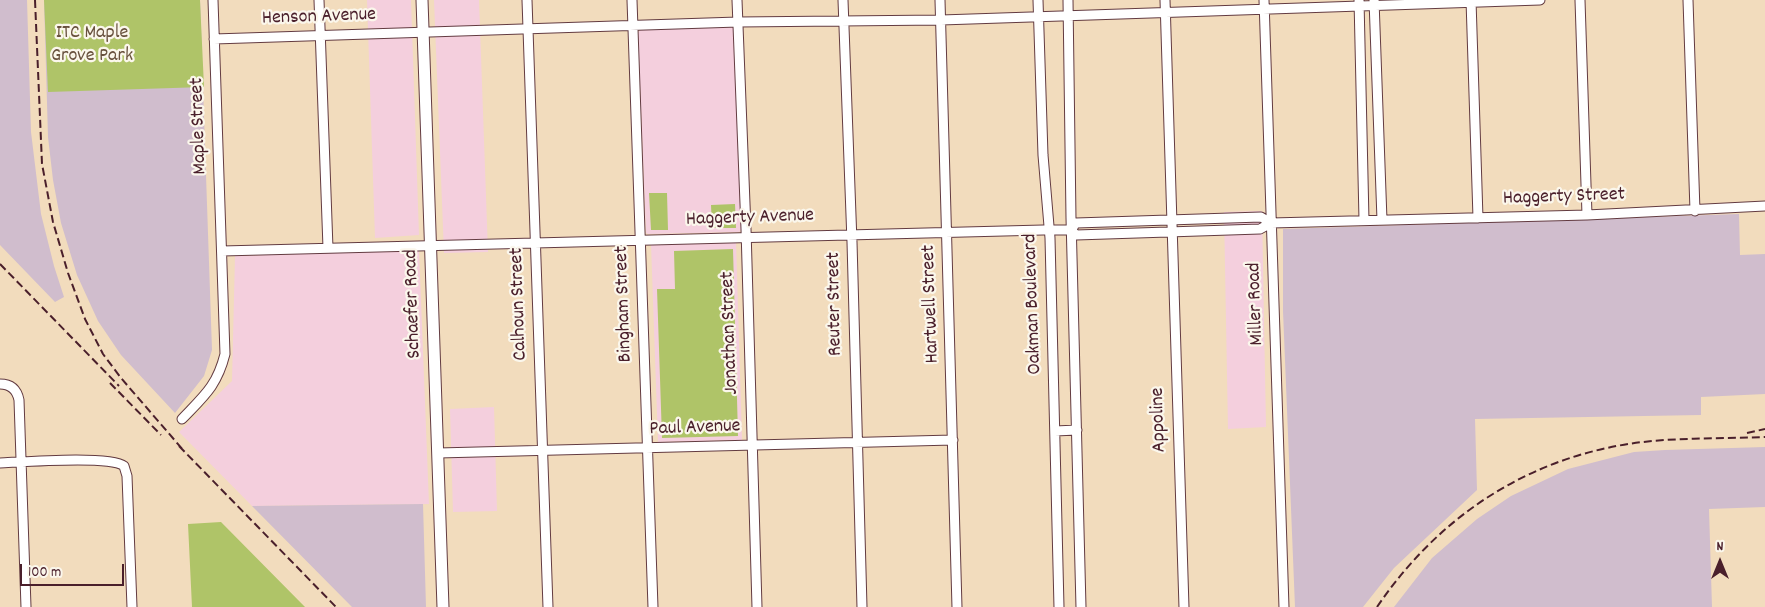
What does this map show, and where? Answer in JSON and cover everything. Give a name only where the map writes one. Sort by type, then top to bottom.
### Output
[{"type":"main road","name":"Schaefer Road","points":[[422,0],[443,607]]},
{"type":"street","name":"Maple Street","points":[[182,418],[211,389],[220,372],[225,354],[213,0]]},
{"type":"street","points":[[319,0],[328,248]]},
{"type":"street","name":"Calhoun Street","points":[[527,0],[548,607]]},
{"type":"street","name":"Bingham Street","points":[[632,0],[653,607]]},
{"type":"street","name":"Jonathan Street","points":[[737,0],[757,607]]},
{"type":"street","name":"Reuter Street","points":[[843,0],[852,234],[862,607]]},
{"type":"street","name":"Hartwell Street","points":[[940,0],[957,607]]},
{"type":"street","name":"Oakman Boulevard","points":[[1038,0],[1043,155],[1050,230],[1059,607]]},
{"type":"street","name":"Oakman Boulevard","points":[[1068,0],[1071,230],[1081,607]]},
{"type":"street","name":"Appoline","points":[[1165,0],[1184,607]]},
{"type":"street","points":[[1364,220],[1359,3],[1540,0]]},
{"type":"street","points":[[1580,0],[1587,216]]},
{"type":"street","points":[[1688,0],[1695,211]]},
{"type":"street","points":[[1471,1],[1478,218]]},
{"type":"street","name":"Henson Avenue","points":[[214,39],[738,22],[941,20],[1165,12],[1264,4],[1359,3]]},
{"type":"street","points":[[1374,3],[1382,220]]},
{"type":"street","name":"Miller Road","points":[[1264,4],[1284,607]]},
{"type":"street","name":"Haggerty Street","points":[[1364,220],[1587,216],[1765,206]]},
{"type":"street","name":"Haggerty Avenue","points":[[1071,230],[1076,223],[1172,219],[1261,217],[1271,223]]},
{"type":"street","points":[[1226,218],[1226,230]]},
{"type":"street","name":"Haggerty Avenue","points":[[431,245],[1050,230],[1071,230],[1076,234],[1172,232],[1260,229],[1271,223],[1364,220]]},
{"type":"street","points":[[1125,221],[1125,233]]},
{"type":"street","points":[[222,251],[431,245]]},
{"type":"street","points":[[0,384],[6,384],[14,389],[18,397],[26,607]]},
{"type":"street","points":[[1055,431],[1077,430]]},
{"type":"street","name":"Paul Avenue","points":[[438,454],[953,440]]},
{"type":"street","points":[[0,462],[92,461],[117,462],[124,466],[127,476],[132,607]]},
{"type":"shaded area","points":[[0,0],[27,0],[31,132],[41,214],[64,297],[55,302],[0,245]]},
{"type":"shaded area","points":[[44,0],[200,0],[212,350],[204,376],[175,413],[121,355],[98,321],[77,275],[61,223],[53,180],[48,137]]},
{"type":"shaded area","points":[[367,0],[411,0],[419,235],[375,238]]},
{"type":"shaded area","points":[[434,0],[479,0],[488,252],[444,253]]},
{"type":"shaded area","points":[[734,28],[741,230],[739,232],[648,234],[646,233],[638,33],[640,30]]},
{"type":"shaded area","points":[[1262,211],[1266,427],[1228,429],[1224,212]]},
{"type":"shaded area","points":[[1739,214],[1740,255],[1765,254],[1765,394],[1701,397],[1701,415],[1475,419],[1477,490],[1394,568],[1363,607],[1295,607],[1283,311],[1283,229]]},
{"type":"shaded area","points":[[736,242],[742,440],[658,442],[651,244]]},
{"type":"shaded area","points":[[419,250],[429,504],[252,506],[179,432],[232,381],[235,256]]},
{"type":"shaded area","points":[[494,407],[497,511],[453,512],[450,409]]},
{"type":"shaded area","points":[[1765,447],[1765,507],[1709,509],[1712,607],[1394,607],[1432,558],[1477,519],[1511,496],[1568,469],[1634,452]]},
{"type":"shaded area","points":[[423,504],[426,607],[352,607],[252,506]]},
{"type":"green space","name":"ITC Maple Grove Park","points":[[44,0],[200,0],[204,87],[48,92]]},
{"type":"green space","points":[[649,193],[667,193],[668,230],[651,230]]},
{"type":"green space","points":[[735,204],[736,228],[712,228],[711,205]]},
{"type":"green space","points":[[733,249],[738,436],[662,438],[657,289],[675,289],[674,251]]},
{"type":"green space","points":[[221,522],[305,607],[192,607],[188,524]]},
{"type":"railway","points":[[35,0],[42,164],[53,222],[68,273],[85,319],[103,354],[121,378],[184,451]]},
{"type":"railway","points":[[0,264],[119,386]]},
{"type":"railway","points":[[110,383],[161,435]]},
{"type":"railway","points":[[1747,433],[1765,429]]},
{"type":"railway","points":[[1377,607],[1401,575],[1455,521],[1485,499],[1518,480],[1552,464],[1589,452],[1628,444],[1679,439],[1765,437]]},
{"type":"railway","points":[[179,446],[336,607]]}]
